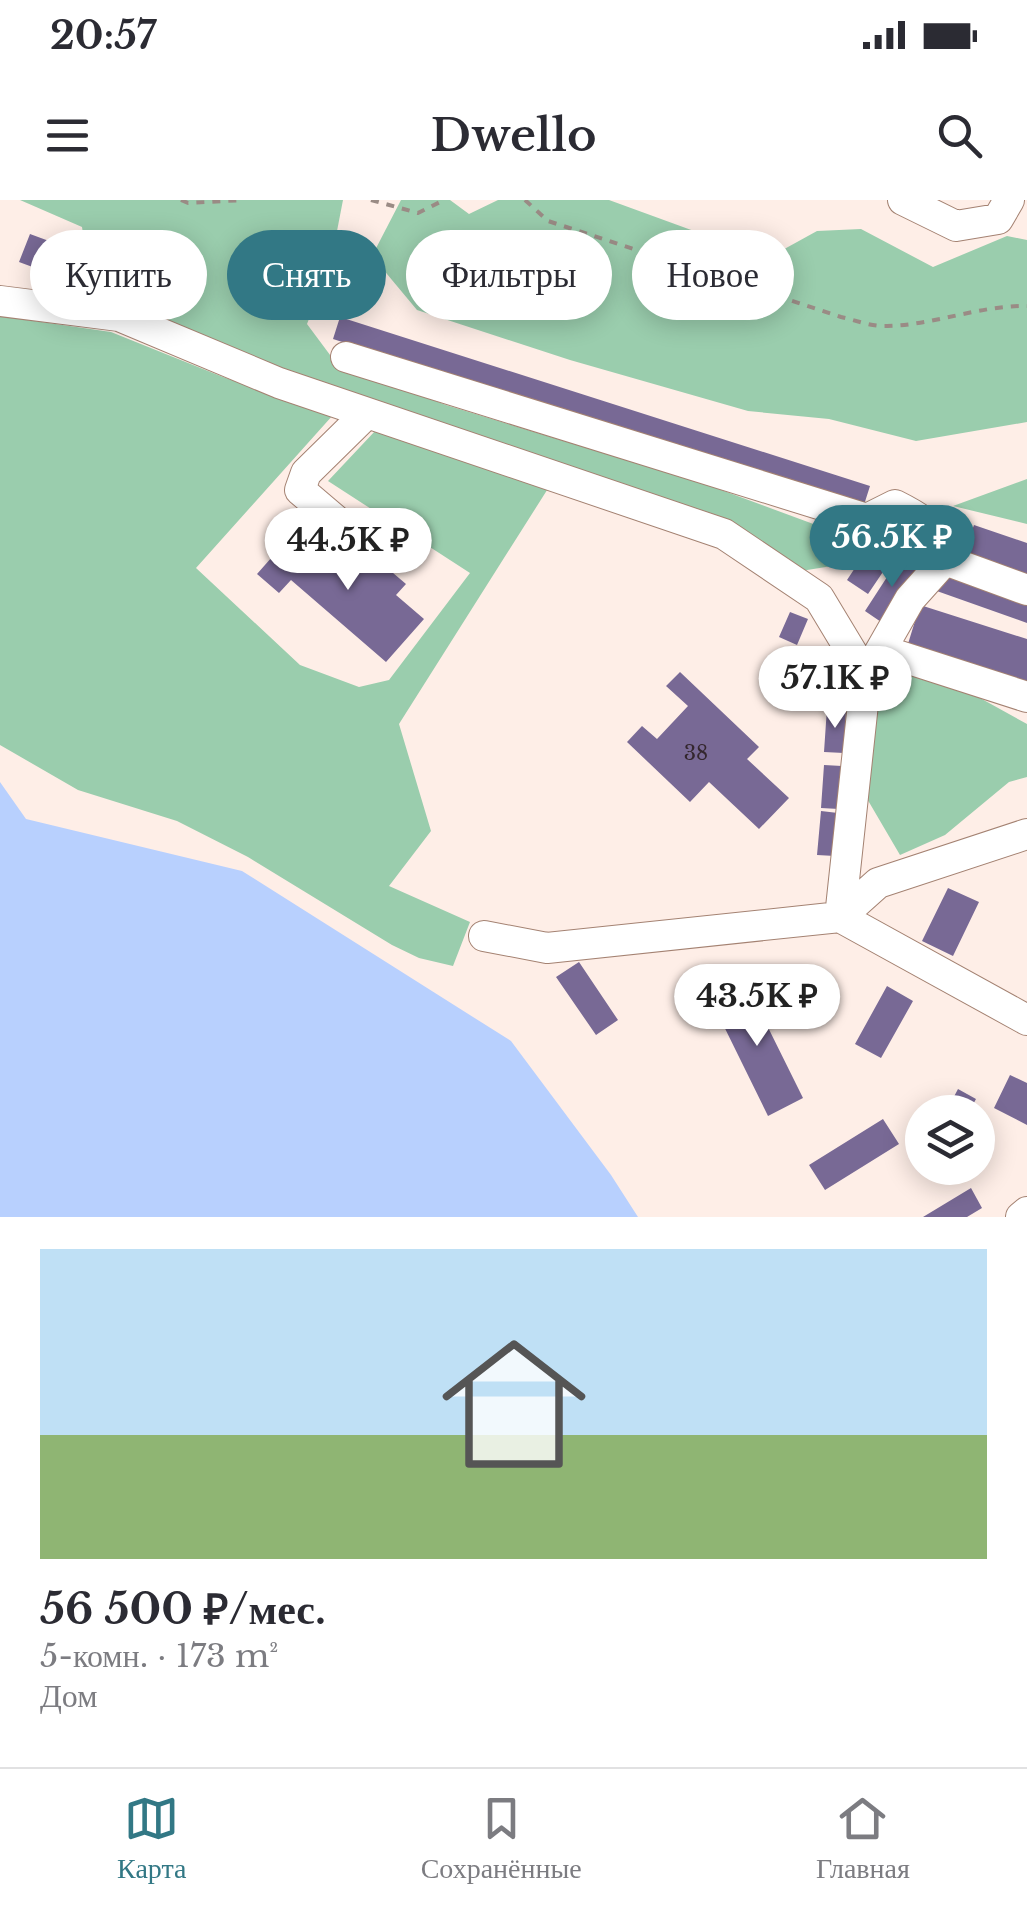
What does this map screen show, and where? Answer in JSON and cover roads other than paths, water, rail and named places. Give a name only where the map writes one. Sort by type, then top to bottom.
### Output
[{"type":"street","points":[[904,200],[956,226],[998,220],[1009,200]]},
{"type":"street","points":[[0,301],[119,316],[279,383],[724,534],[818,598],[873,663],[1027,697]]},
{"type":"street","points":[[346,356],[866,519],[895,505],[924,519],[942,539],[945,560]]},
{"type":"street","points":[[353,535],[300,490],[306,473],[367,413]]},
{"type":"street","points":[[945,560],[1027,590]]},
{"type":"street","points":[[840,917],[873,663],[910,599],[945,560]]},
{"type":"street","points":[[840,917],[878,883],[1027,834]]},
{"type":"street","points":[[484,936],[547,948],[840,917],[1027,1020]]},
{"type":"street","points":[[1020,1217],[1027,1212]]},
{"type":"water","points":[[0,782],[26,819],[242,871],[511,1041],[638,1217],[0,1217]]}]
